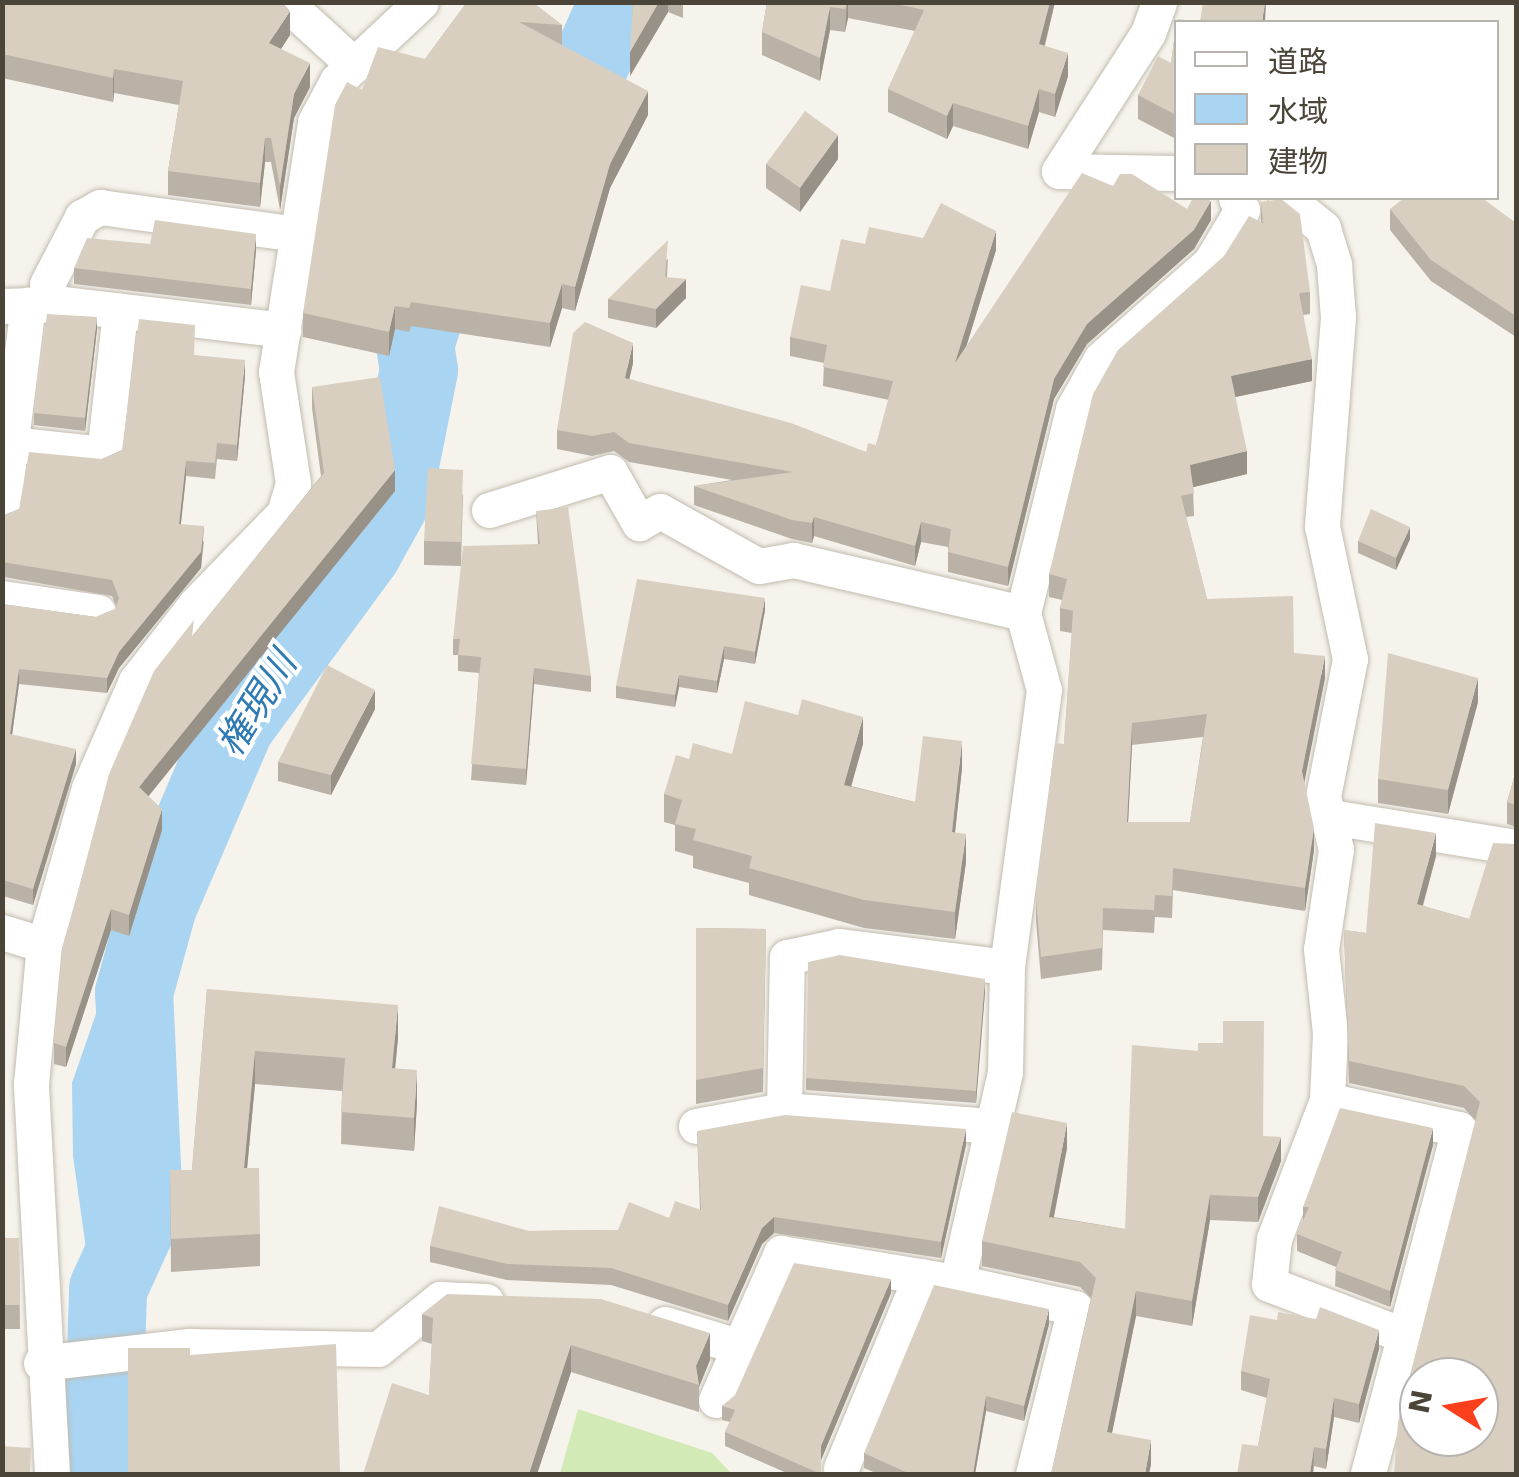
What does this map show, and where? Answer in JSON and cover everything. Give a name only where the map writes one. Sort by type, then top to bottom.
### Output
[{"type":"street","points":[[286,2],[354,65]]},
{"type":"street","points":[[52,1474],[41,1363],[31,1084],[44,945],[88,788],[136,681],[195,605],[284,513],[292,484],[276,372],[315,122],[354,65],[421,2]]},
{"type":"street","points":[[1159,2],[1148,33],[1059,171],[1174,173]]},
{"type":"street","points":[[957,1282],[1005,1072],[1007,967],[1044,690],[1024,613],[1073,409],[1101,359],[1210,263],[1242,210],[1237,200]]},
{"type":"street","points":[[1288,200],[1323,228],[1334,265],[1338,318],[1322,526],[1350,659],[1324,797],[1336,849],[1321,949],[1330,1032],[1327,1100],[1274,1238],[1269,1284],[1402,1335]]},
{"type":"street","points":[[2,513],[26,299],[82,217],[100,206],[298,234]]},
{"type":"street","points":[[26,299],[282,330]]},
{"type":"street","points":[[11,444],[104,454],[120,311]]},
{"type":"street","points":[[489,510],[610,472],[640,523],[660,511],[759,566],[793,560],[1024,613]]},
{"type":"street","points":[[2,598],[98,612]]},
{"type":"street","points":[[1331,817],[1516,847]]},
{"type":"street","points":[[2,932],[44,945]]},
{"type":"street","points":[[784,1110],[786,957],[838,946],[1007,967]]},
{"type":"street","points":[[1327,1100],[1459,1129],[1368,1474]]},
{"type":"street","points":[[696,1126],[784,1110],[993,1126]]},
{"type":"street","points":[[716,1400],[781,1253],[957,1282],[1075,1308],[1033,1474]]},
{"type":"street","points":[[841,1468],[921,1276]]},
{"type":"street","points":[[41,1363],[189,1346],[378,1349],[440,1299],[514,1302]]},
{"type":"street","points":[[639,1316],[740,1347]]},
{"type":"green space","points":[[578,1409],[712,1453],[732,1474],[560,1474]]},
{"type":"water","points":[[148,986],[151,1231],[125,1273],[89,1270],[73,1156],[72,1083],[105,988]]},
{"type":"building","points":[[2,2],[282,2],[290,11],[269,43],[310,63],[294,94],[280,186],[271,138],[265,138],[260,183],[168,171],[183,81],[114,69],[113,78],[2,54]]},
{"type":"building","points":[[467,2],[532,2],[562,25],[519,22],[648,91],[610,164],[575,287],[562,284],[550,323],[411,302],[409,308],[395,306],[389,332],[303,313],[335,105],[347,82],[362,90],[378,47],[425,59]]},
{"type":"building","points":[[633,2],[659,2],[630,52]]},
{"type":"building","points":[[767,2],[847,2],[845,9],[830,7],[820,58],[762,32]]},
{"type":"building","points":[[887,2],[1050,2],[1039,44],[1068,53],[1055,94],[1039,89],[1028,126],[953,103],[947,116],[888,89],[924,10]]},
{"type":"building","points":[[1203,2],[1265,2],[1262,20],[1200,20]]},
{"type":"building","points":[[1174,41],[1174,114],[1138,95],[1158,56],[1171,63]]},
{"type":"building","points":[[805,111],[838,135],[800,188],[766,164]]},
{"type":"building","points":[[1082,173],[1113,186],[1120,174],[1132,174],[1187,209],[1192,200],[1211,201],[1194,230],[1087,324],[1054,379],[1008,567],[948,552],[951,529],[921,522],[915,546],[814,517],[812,523],[792,520],[694,486],[793,472],[629,443],[614,432],[592,436],[557,430],[573,333],[585,322],[633,343],[625,378],[791,423],[866,452],[868,443],[876,445],[893,381],[823,367],[827,345],[790,337],[801,285],[830,291],[841,239],[865,244],[869,227],[923,238],[941,203],[996,231],[955,363]]},
{"type":"building","points":[[1282,200],[1300,214],[1310,292],[1299,293],[1312,359],[1231,376],[1247,451],[1190,465],[1194,493],[1181,496],[1207,599],[1293,596],[1294,653],[1325,656],[1302,771],[1314,828],[1305,888],[1173,868],[1172,896],[1155,895],[1154,910],[1103,908],[1102,948],[1041,957],[1036,899],[1055,743],[1064,744],[1073,611],[1060,608],[1067,579],[1049,574],[1093,394],[1118,350],[1224,256],[1249,216],[1263,223],[1261,202]],"holes":[[[1207,714],[1190,822],[1127,822],[1132,723]]]},
{"type":"building","points":[[1401,200],[1485,200],[1516,223],[1516,316],[1431,260],[1390,209]]},
{"type":"building","points":[[155,220],[256,234],[251,289],[74,268],[87,238],[150,244]]},
{"type":"building","points":[[668,240],[665,277],[686,279],[656,309],[608,299]]},
{"type":"building","points":[[47,314],[97,317],[85,418],[34,413]]},
{"type":"building","points":[[139,319],[195,325],[194,355],[245,360],[237,445],[217,443],[215,463],[186,461],[179,524],[204,526],[201,552],[119,652],[107,678],[19,669],[10,734],[76,749],[33,889],[3,880],[2,883],[2,604],[96,617],[115,609],[119,598],[112,580],[2,562],[2,516],[19,509],[29,452],[102,459],[122,450]]},
{"type":"building","points":[[380,377],[395,470],[139,787],[162,809],[129,915],[111,909],[66,1047],[54,1043],[63,948],[109,774],[154,671],[194,620],[192,636],[324,473],[312,387]]},
{"type":"building","points":[[428,468],[463,470],[461,542],[424,541]]},
{"type":"building","points":[[568,507],[591,676],[534,668],[526,769],[471,764],[481,657],[458,655],[460,639],[453,639],[463,546],[540,544],[536,511]]},
{"type":"building","points":[[1371,509],[1410,527],[1396,558],[1358,541]]},
{"type":"building","points":[[637,579],[765,598],[755,652],[724,646],[717,681],[679,675],[675,695],[616,686]]},
{"type":"building","points":[[1388,653],[1478,678],[1448,790],[1378,779]]},
{"type":"building","points":[[327,665],[375,690],[331,775],[278,762]]},
{"type":"building","points":[[802,699],[863,717],[844,785],[915,802],[923,736],[962,741],[952,832],[966,834],[955,912],[864,900],[749,868],[752,856],[693,840],[696,829],[675,824],[682,800],[664,794],[676,755],[689,759],[693,743],[732,754],[745,701],[798,715]]},
{"type":"building","points":[[1516,771],[1516,805],[1507,802]]},
{"type":"building","points":[[1375,823],[1436,833],[1417,904],[1469,919],[1493,843],[1516,844],[1516,1474],[1394,1474],[1399,1418],[1399,1457],[1499,1457],[1499,1357],[1415,1357],[1480,1102],[1464,1086],[1349,1061],[1344,930],[1366,933]]},
{"type":"building","points":[[696,928],[766,929],[763,1068],[696,1080]]},
{"type":"building","points":[[840,955],[985,979],[976,1091],[806,1078],[808,962]]},
{"type":"building","points":[[207,989],[398,1005],[392,1068],[417,1070],[414,1118],[341,1112],[345,1058],[255,1051],[244,1168],[259,1168],[260,1234],[171,1239],[170,1170],[192,1170]]},
{"type":"building","points":[[1223,1021],[1264,1021],[1263,1136],[1281,1137],[1258,1197],[1210,1195],[1192,1301],[1136,1291],[1107,1432],[1151,1440],[1145,1474],[1051,1474],[1096,1278],[1080,1262],[982,1241],[1012,1112],[1067,1123],[1049,1217],[1125,1229],[1132,1045],[1198,1051],[1198,1043],[1223,1043]]},
{"type":"building","points":[[1340,1108],[1433,1128],[1390,1291],[1335,1270],[1342,1252],[1297,1234],[1309,1207],[1303,1207]]},
{"type":"building","points":[[785,1115],[966,1129],[941,1242],[774,1217],[762,1228],[728,1305],[611,1268],[507,1264],[430,1246],[439,1206],[529,1231],[618,1230],[629,1202],[669,1218],[675,1201],[701,1210],[697,1131]]},
{"type":"building","points":[[2,1238],[19,1238],[20,1305],[2,1305]]},
{"type":"building","points":[[794,1263],[891,1279],[821,1446],[821,1474],[725,1432],[735,1410],[722,1406],[735,1395]]},
{"type":"building","points":[[934,1285],[1049,1309],[1024,1406],[986,1396],[973,1474],[910,1474],[864,1453]]},
{"type":"building","points":[[447,1294],[601,1299],[710,1333],[696,1366],[699,1385],[571,1345],[529,1474],[363,1474],[392,1383],[429,1395],[433,1318],[422,1314]]},
{"type":"building","points":[[1320,1307],[1379,1330],[1359,1404],[1334,1398],[1326,1449],[1314,1447],[1310,1474],[1237,1474],[1242,1444],[1258,1446],[1270,1379],[1241,1371],[1250,1315],[1277,1320],[1278,1312],[1316,1319]]},
{"type":"building","points":[[336,1344],[340,1474],[128,1474],[128,1348],[190,1348],[190,1355]]},
{"type":"building","points":[[2,1446],[31,1448],[30,1474],[2,1474]]},
{"type":"waterway","name":"権現川","points":[[102,1474],[108,1289],[144,1210],[134,993],[158,906],[235,726],[363,551],[394,495],[419,370],[415,345],[438,272],[588,69],[618,2]]}]
